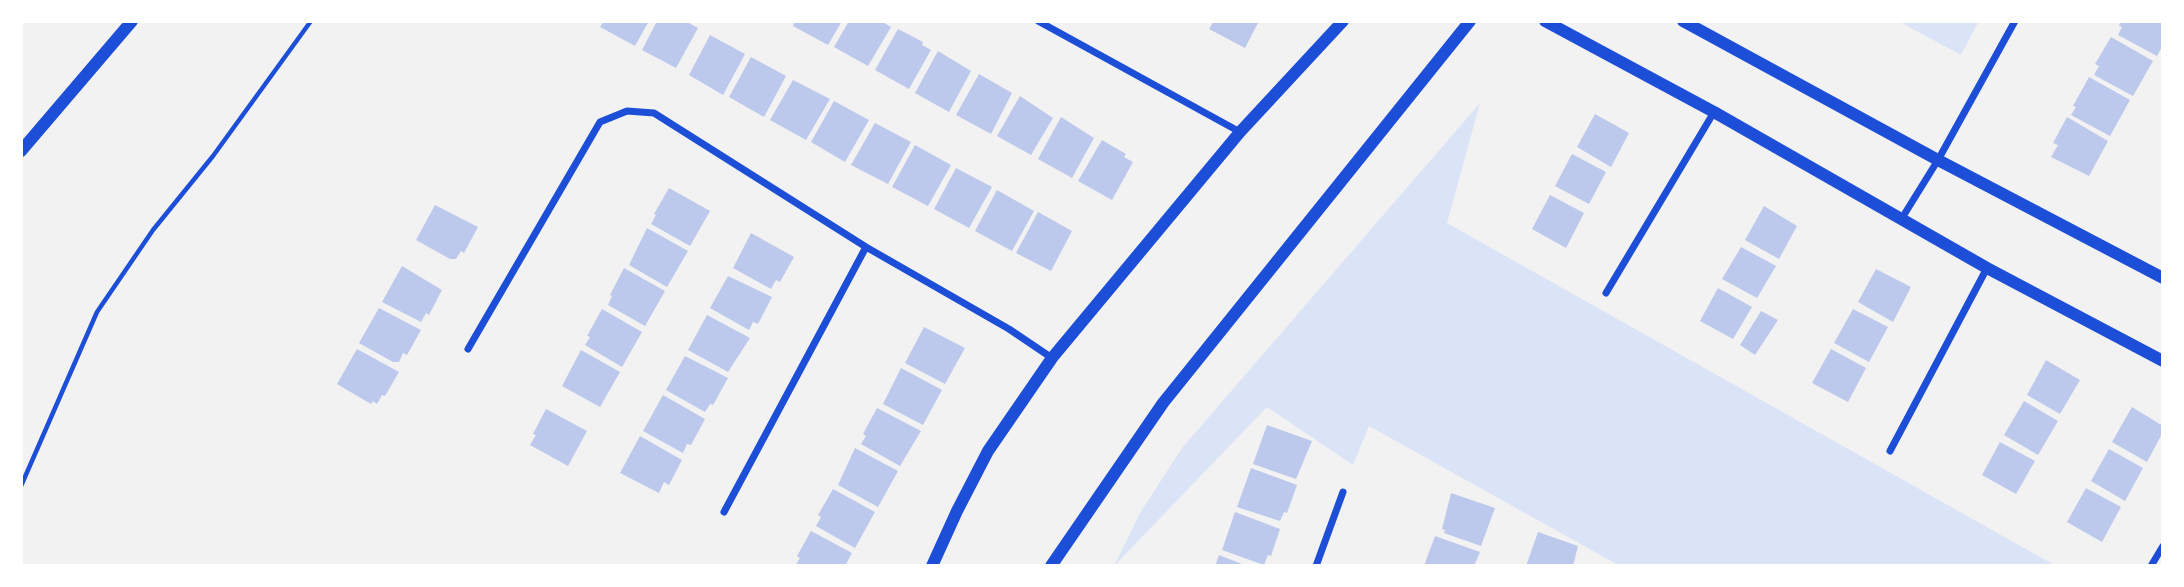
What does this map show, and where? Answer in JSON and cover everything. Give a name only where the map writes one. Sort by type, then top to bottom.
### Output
[{"type":"street","points":[[21,151],[132,21]]},
{"type":"street","points":[[1038,21],[1240,132]]},
{"type":"street","points":[[932,566],[988,451],[1052,358],[1240,132],[1343,21]]},
{"type":"street","points":[[1051,566],[1163,403],[1470,21]]},
{"type":"street","points":[[1545,21],[1714,112],[1987,268],[2163,360]]},
{"type":"street","points":[[1682,21],[2163,278]]},
{"type":"street","points":[[1902,218],[1938,160],[2015,21]]},
{"type":"street","points":[[468,349],[600,122],[627,111],[654,113],[866,247],[1009,329],[1052,358]]},
{"type":"street","points":[[1606,293],[1714,112]]},
{"type":"street","points":[[724,512],[866,247]]},
{"type":"street","points":[[1891,451],[1987,268]]},
{"type":"street","points":[[1316,566],[1343,492]]},
{"type":"street","points":[[2151,566],[2163,546]]},
{"type":"path","points":[[21,486],[97,312],[153,230],[214,156],[311,21]]},
{"type":"shaded area","points":[[1898,21],[1979,21],[1961,55]]},
{"type":"shaded area","points":[[1480,103],[1447,223],[2056,566],[1620,566],[1369,426],[1353,465],[1267,407],[1114,566],[1140,513],[1182,448]]},
{"type":"building","points":[[604,21],[649,21],[635,46],[600,27]]},
{"type":"building","points":[[657,21],[685,21],[698,28],[676,68],[642,50]]},
{"type":"building","points":[[795,21],[842,21],[828,45],[793,26]]},
{"type":"building","points":[[849,21],[881,21],[891,27],[868,66],[834,47]]},
{"type":"building","points":[[1214,21],[1259,21],[1245,48],[1209,29]]},
{"type":"building","points":[[2121,21],[2163,21],[2163,45],[2157,56],[2118,35],[2122,27],[2119,26]]},
{"type":"building","points":[[898,29],[923,42],[922,45],[931,50],[909,89],[875,70]]},
{"type":"building","points":[[710,35],[745,54],[723,95],[689,75]]},
{"type":"building","points":[[2111,37],[2153,61],[2133,96],[2094,75],[2099,66],[2095,64]]},
{"type":"building","points":[[938,51],[971,71],[949,112],[915,93]]},
{"type":"building","points":[[751,57],[786,76],[764,117],[729,97]]},
{"type":"building","points":[[979,74],[1012,93],[991,134],[956,115]]},
{"type":"building","points":[[2089,77],[2130,100],[2110,136],[2071,115]]},
{"type":"building","points":[[793,80],[830,99],[806,140],[770,120]]},
{"type":"building","points":[[1020,96],[1053,118],[1031,155],[997,136]]},
{"type":"building","points":[[834,101],[869,120],[845,162],[811,142]]},
{"type":"building","points":[[1595,114],[1629,133],[1611,167],[1577,147]]},
{"type":"building","points":[[1061,117],[1094,138],[1072,178],[1038,159]]},
{"type":"building","points":[[2067,117],[2108,141],[2089,176],[2051,157],[2058,145],[2053,143]]},
{"type":"building","points":[[875,123],[911,142],[888,184],[851,165]]},
{"type":"building","points":[[1102,140],[1126,154],[1124,157],[1133,162],[1112,200],[1078,181]]},
{"type":"building","points":[[915,145],[951,165],[928,206],[892,187]]},
{"type":"building","points":[[1572,154],[1606,172],[1589,204],[1555,186]]},
{"type":"building","points":[[956,168],[992,187],[969,228],[934,209]]},
{"type":"building","points":[[669,188],[710,211],[690,246],[651,224]]},
{"type":"building","points":[[997,190],[1034,211],[1012,251],[975,231]]},
{"type":"building","points":[[1550,195],[1584,213],[1566,248],[1532,229]]},
{"type":"building","points":[[435,205],[478,227],[464,253],[461,251],[456,259],[450,259],[416,240]]},
{"type":"building","points":[[1764,206],[1797,226],[1779,259],[1745,240]]},
{"type":"building","points":[[1038,212],[1072,231],[1051,271],[1016,253]]},
{"type":"building","points":[[647,228],[688,251],[667,287],[629,265]]},
{"type":"building","points":[[751,233],[794,257],[780,282],[776,280],[771,289],[733,268]]},
{"type":"building","points":[[1741,247],[1776,266],[1757,298],[1722,279]]},
{"type":"building","points":[[402,266],[442,290],[429,315],[426,313],[421,322],[382,302]]},
{"type":"building","points":[[624,268],[665,291],[645,326],[608,305],[612,296],[610,295]]},
{"type":"building","points":[[1876,269],[1911,287],[1893,322],[1858,302]]},
{"type":"building","points":[[728,276],[772,297],[758,324],[753,322],[749,330],[710,308]]},
{"type":"building","points":[[1718,288],[1752,307],[1733,339],[1700,321]]},
{"type":"building","points":[[379,308],[421,330],[407,355],[403,353],[399,362],[393,362],[359,343]]},
{"type":"building","points":[[602,309],[642,332],[622,367],[585,345]]},
{"type":"building","points":[[1853,309],[1888,327],[1869,362],[1834,343]]},
{"type":"building","points":[[1761,311],[1778,320],[1755,355],[1740,345]]},
{"type":"building","points":[[707,315],[750,338],[728,372],[688,350]]},
{"type":"building","points":[[924,327],[965,348],[945,384],[905,363]]},
{"type":"building","points":[[357,349],[399,372],[377,404],[373,401],[371,404],[337,384]]},
{"type":"building","points":[[1831,349],[1866,368],[1848,402],[1812,383]]},
{"type":"building","points":[[581,350],[620,372],[600,407],[562,386]]},
{"type":"building","points":[[685,356],[728,378],[713,405],[710,404],[705,412],[666,390]]},
{"type":"building","points":[[2046,360],[2080,380],[2060,414],[2027,395]]},
{"type":"building","points":[[901,368],[942,390],[923,425],[883,404]]},
{"type":"building","points":[[663,395],[705,419],[691,445],[687,444],[683,453],[643,431]]},
{"type":"building","points":[[2024,401],[2058,421],[2038,455],[2004,435]]},
{"type":"building","points":[[2132,407],[2163,426],[2163,432],[2147,462],[2112,442]]},
{"type":"building","points":[[877,408],[921,431],[900,466],[861,444],[866,436],[863,434]]},
{"type":"building","points":[[546,409],[587,431],[568,466],[530,445]]},
{"type":"building","points":[[1267,425],[1312,441],[1296,479],[1253,464]]},
{"type":"building","points":[[640,436],[682,460],[669,485],[664,482],[659,493],[620,473]]},
{"type":"building","points":[[2000,442],[2035,461],[2016,494],[1982,475]]},
{"type":"building","points":[[855,448],[898,471],[878,507],[838,485]]},
{"type":"building","points":[[2109,449],[2143,468],[2125,501],[2091,481]]},
{"type":"building","points":[[1251,468],[1297,485],[1287,513],[1284,512],[1280,521],[1237,507]]},
{"type":"building","points":[[2086,488],[2121,507],[2102,542],[2067,522]]},
{"type":"building","points":[[833,489],[875,512],[855,548],[816,526],[821,517],[818,515]]},
{"type":"building","points":[[1451,493],[1495,508],[1481,546],[1444,533],[1445,530],[1442,529]]},
{"type":"building","points":[[1235,512],[1280,529],[1271,556],[1268,555],[1264,565],[1222,550]]},
{"type":"building","points":[[811,531],[852,553],[845,566],[795,566],[800,558],[797,556]]},
{"type":"building","points":[[1538,532],[1578,546],[1573,566],[1526,566]]},
{"type":"building","points":[[1435,536],[1480,552],[1474,566],[1426,566]]},
{"type":"building","points":[[1219,555],[1247,566],[1215,566]]}]
